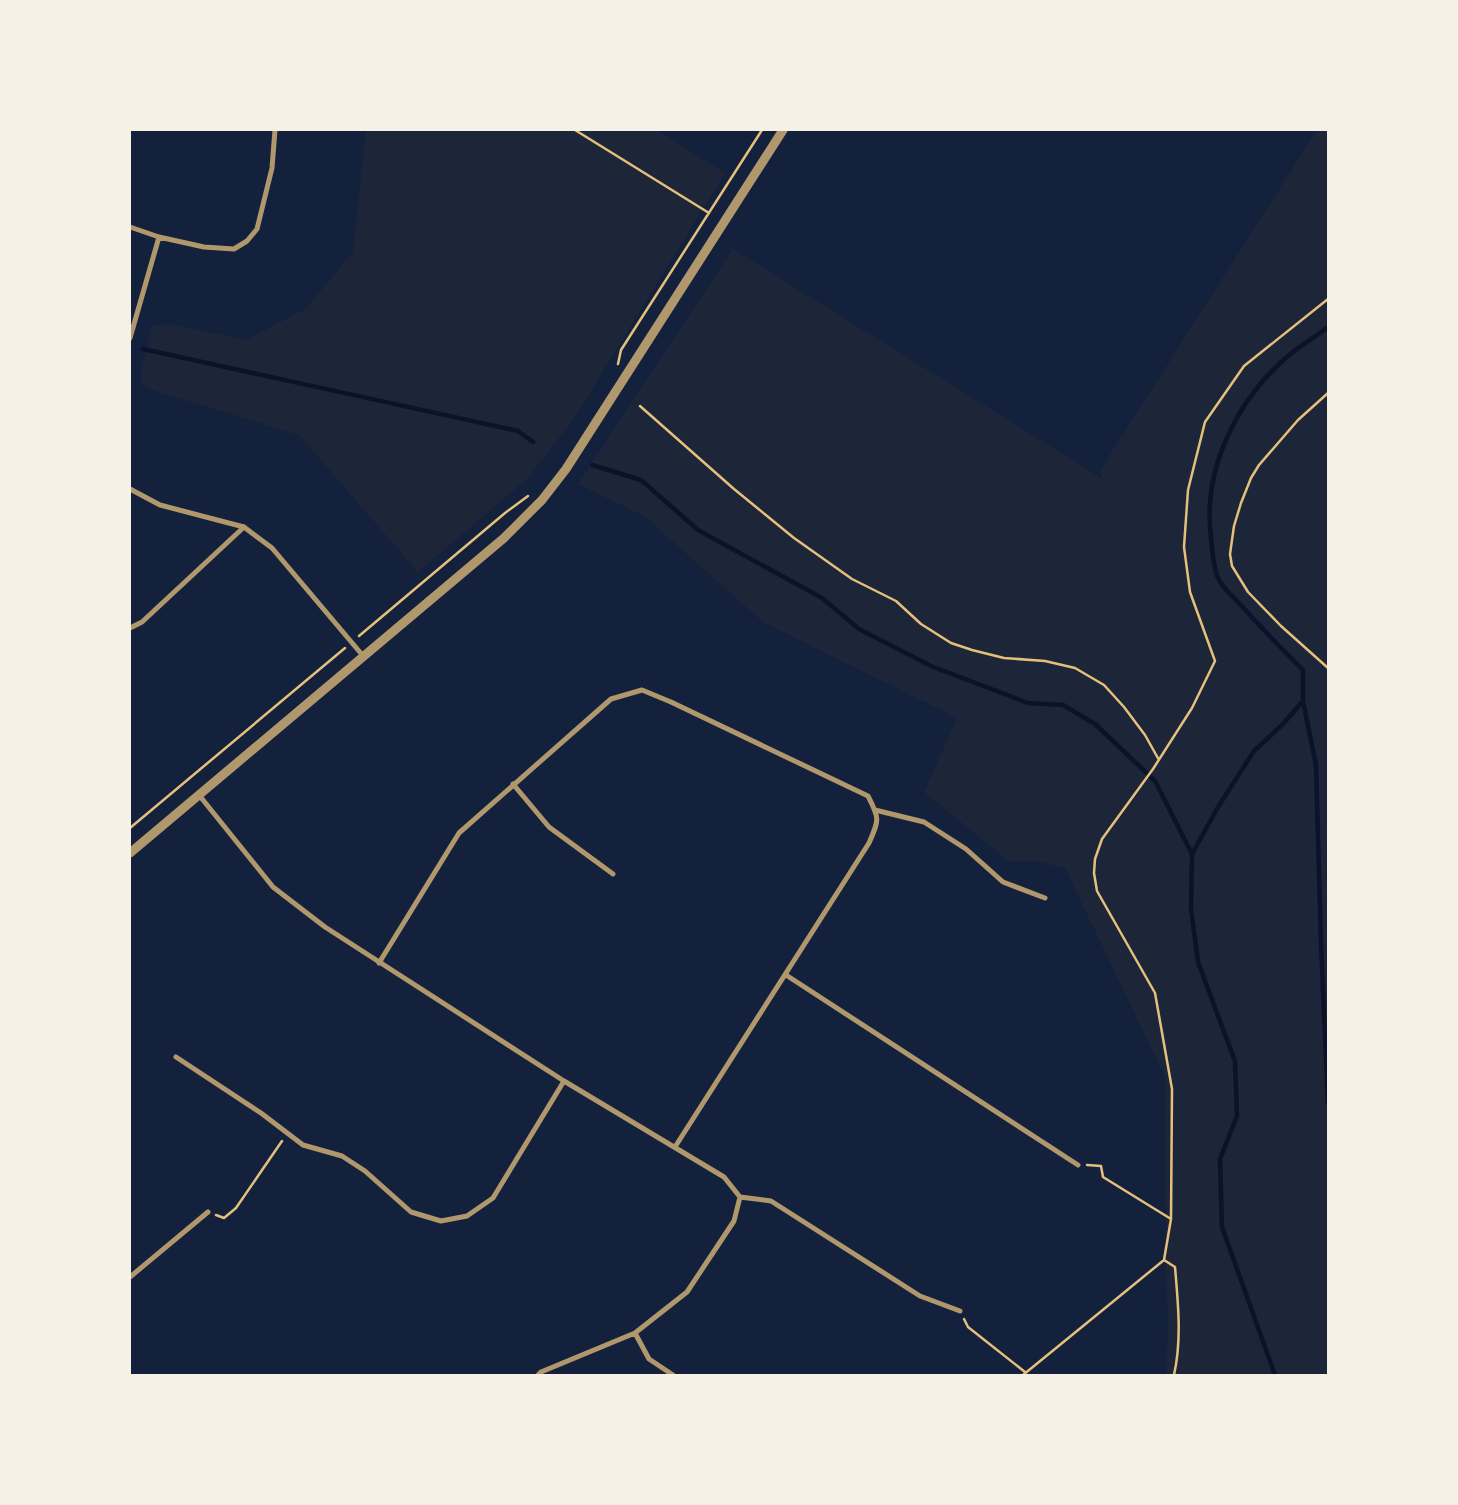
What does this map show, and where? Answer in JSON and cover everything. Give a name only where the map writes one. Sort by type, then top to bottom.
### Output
[{"type":"street","points":[[130,228],[159,237],[204,247],[234,249],[246,241],[257,229],[272,168],[275,130]]},
{"type":"street","points":[[130,853],[364,658],[504,538],[542,500],[566,469],[783,130]]},
{"type":"street","points":[[130,338],[159,237]]},
{"type":"street","points":[[130,489],[160,505],[244,527],[272,548],[364,658]]},
{"type":"street","points":[[130,628],[142,622],[244,527]]},
{"type":"street","points":[[379,963],[459,833],[611,699],[642,690],[868,796],[875,810],[878,824],[869,843],[675,1147]]},
{"type":"street","points":[[513,784],[549,827],[613,874]]},
{"type":"street","points":[[199,795],[273,887],[325,927],[564,1081],[724,1177],[740,1197],[771,1201],[920,1296],[960,1311]]},
{"type":"street","points":[[875,810],[924,822],[966,850],[1004,882],[1045,898]]},
{"type":"street","points":[[786,975],[1078,1165]]},
{"type":"street","points":[[176,1057],[261,1113],[303,1145],[342,1156],[365,1171],[410,1212],[441,1221],[467,1216],[493,1198],[564,1081]]},
{"type":"street","points":[[538,1375],[541,1372],[635,1333],[687,1292],[734,1221],[740,1197]]},
{"type":"street","points":[[130,1277],[208,1212]]},
{"type":"street","points":[[635,1333],[649,1359],[674,1375]]},
{"type":"path","points":[[576,130],[709,213]]},
{"type":"path","points":[[618,368],[622,350],[762,130]]},
{"type":"path","points":[[960,1311],[968,1327],[1024,1374],[1164,1260],[1171,1219],[1172,1089],[1155,993],[1097,891],[1094,873],[1095,859],[1102,839],[1153,769],[1192,708],[1215,661],[1190,592],[1184,547],[1188,490],[1206,422],[1244,366],[1328,298]]},
{"type":"path","points":[[1328,393],[1298,420],[1259,465],[1251,478],[1234,526],[1230,554],[1232,566],[1248,592],[1328,668]]},
{"type":"path","points":[[640,406],[734,489],[794,538],[852,579],[896,601],[921,624],[951,643],[1004,658],[1045,661],[1075,668],[1104,685],[1124,707],[1145,735],[1159,760]]},
{"type":"path","points":[[130,828],[505,513],[535,491]]},
{"type":"path","points":[[208,1212],[224,1218],[236,1208],[288,1133]]},
{"type":"path","points":[[1078,1165],[1101,1166],[1104,1177],[1171,1219]]},
{"type":"path","points":[[1164,1260],[1175,1267],[1180,1318],[1174,1375]]},
{"type":"shaded area","points":[[366,130],[657,130],[725,173],[575,417],[527,479],[418,572],[299,435],[153,390],[142,384],[141,370],[152,326],[168,324],[246,340],[305,309],[353,252]]},
{"type":"shaded area","points":[[1317,130],[1328,130],[1328,1375],[1166,1375],[1168,1325],[1166,1079],[1065,868],[1037,861],[1010,862],[924,792],[957,718],[763,622],[644,516],[578,484],[733,249],[1103,479],[1099,472]]},
{"type":"waterway","points":[[1192,854],[1218,807],[1254,751],[1283,724],[1303,701],[1303,670],[1228,592],[1216,573],[1212,553],[1210,512],[1212,486],[1218,461],[1227,438],[1253,393],[1288,356],[1328,327]]},
{"type":"waterway","points":[[143,349],[518,431],[533,442]]},
{"type":"waterway","points":[[592,465],[641,480],[698,530],[822,598],[859,629],[931,666],[1028,703],[1063,705],[1095,724],[1155,781],[1192,854],[1191,909],[1198,962],[1235,1061],[1237,1116],[1220,1159],[1222,1227],[1275,1375]]},
{"type":"waterway","points":[[1303,701],[1316,765],[1328,1103]]}]
